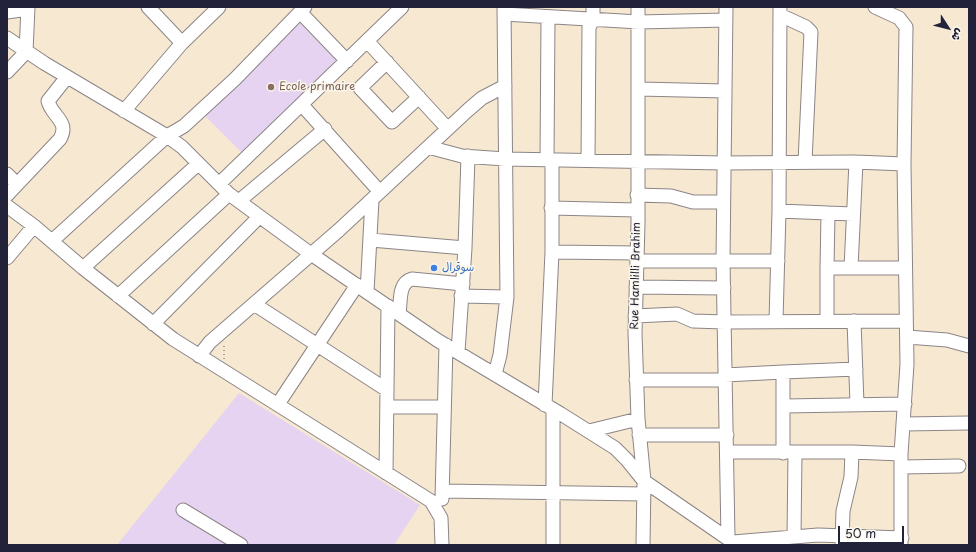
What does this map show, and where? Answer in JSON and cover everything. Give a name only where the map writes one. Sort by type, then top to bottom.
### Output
[{"type":"street","points":[[148,7],[182,43]]},
{"type":"street","points":[[124,111],[182,43],[219,7]]},
{"type":"street","points":[[219,184],[368,42],[402,7]]},
{"type":"street","name":"Rue Hamlilli Brahim","points":[[638,7],[638,210],[635,316],[638,419],[644,488],[643,545]]},
{"type":"street","points":[[7,38],[26,52],[167,136],[182,147],[219,184],[259,217],[362,289],[446,345],[589,431],[614,448],[627,460],[644,488],[733,542],[794,536],[842,541],[901,542],[901,460],[905,404],[906,337],[904,164],[906,27],[899,18],[875,7]]},
{"type":"street","points":[[7,12],[28,8],[26,52],[7,72]]},
{"type":"street","points":[[52,241],[167,136],[184,126],[235,78],[303,10],[347,62]]},
{"type":"street","points":[[495,374],[500,355],[507,297],[504,11],[548,17],[593,13],[639,22],[726,14],[723,260],[727,452],[733,542]]},
{"type":"street","points":[[780,11],[806,27],[811,32],[806,162]]},
{"type":"street","points":[[776,321],[779,211],[780,11]]},
{"type":"street","points":[[588,160],[590,27],[593,13]]},
{"type":"street","points":[[548,17],[552,208],[549,407],[553,545]]},
{"type":"street","points":[[368,42],[447,128]]},
{"type":"street","points":[[387,62],[360,88],[392,122],[419,97]]},
{"type":"street","points":[[7,195],[64,133],[63,126],[48,101],[67,77]]},
{"type":"street","points":[[199,356],[225,329],[376,196],[447,128],[482,98],[505,86]]},
{"type":"street","points":[[639,89],[725,91]]},
{"type":"street","points":[[278,404],[318,344],[362,289],[371,240],[376,196],[325,129],[302,105]]},
{"type":"street","points":[[118,296],[234,197],[325,129]]},
{"type":"street","points":[[428,147],[468,156],[505,159],[724,163],[856,162],[904,164]]},
{"type":"street","points":[[458,352],[465,248],[468,156]]},
{"type":"street","points":[[851,268],[856,162]]},
{"type":"street","points":[[83,268],[198,164]]},
{"type":"street","points":[[7,174],[17,184]]},
{"type":"street","points":[[637,194],[671,196],[700,202],[723,202]]},
{"type":"street","points":[[7,206],[34,226],[83,268],[153,324],[199,356],[223,369],[431,500],[441,518]]},
{"type":"street","points":[[552,208],[638,210]]},
{"type":"street","points":[[779,211],[853,214]]},
{"type":"street","points":[[827,321],[828,213]]},
{"type":"street","points":[[153,324],[259,217]]},
{"type":"street","points":[[7,258],[34,226]]},
{"type":"street","points":[[371,240],[465,248]]},
{"type":"street","points":[[552,252],[637,257],[778,261]]},
{"type":"street","points":[[827,268],[905,268]]},
{"type":"street","points":[[399,314],[403,285],[412,279],[462,290],[507,297]]},
{"type":"street","points":[[636,288],[724,288]]},
{"type":"street","points":[[254,304],[387,390]]},
{"type":"street","points":[[386,473],[388,306]]},
{"type":"street","points":[[635,316],[677,314],[693,320],[724,322],[906,321]]},
{"type":"street","points":[[854,321],[857,404]]},
{"type":"street","points":[[906,337],[947,340],[969,346]]},
{"type":"street","points":[[442,545],[441,518],[446,345]]},
{"type":"street","points":[[636,380],[726,378],[783,372],[856,369]]},
{"type":"street","points":[[783,372],[784,406],[789,453],[794,536]]},
{"type":"street","points":[[784,406],[905,404]]},
{"type":"street","points":[[387,406],[444,407]]},
{"type":"street","points":[[589,431],[638,419]]},
{"type":"street","points":[[903,424],[969,423]]},
{"type":"street","points":[[639,435],[727,435]]},
{"type":"street","points":[[727,452],[852,452],[901,460],[959,466]]},
{"type":"street","points":[[842,541],[843,512],[851,477],[852,452]]},
{"type":"street","points":[[442,492],[552,493],[644,488]]},
{"type":"street","points":[[183,510],[241,545]]},
{"type":"path","points":[[223,369],[225,329]]},
{"type":"shaded area","name":"Ecole primaire","points":[[298,21],[336,60],[246,157],[203,114]]},
{"type":"shaded area","points":[[239,393],[420,505],[394,545],[117,545]]},
{"type":"place","name":"Ecole primaire","points":[[271,87]]},
{"type":"place","name":"سوقرال","points":[[434,268]]}]
